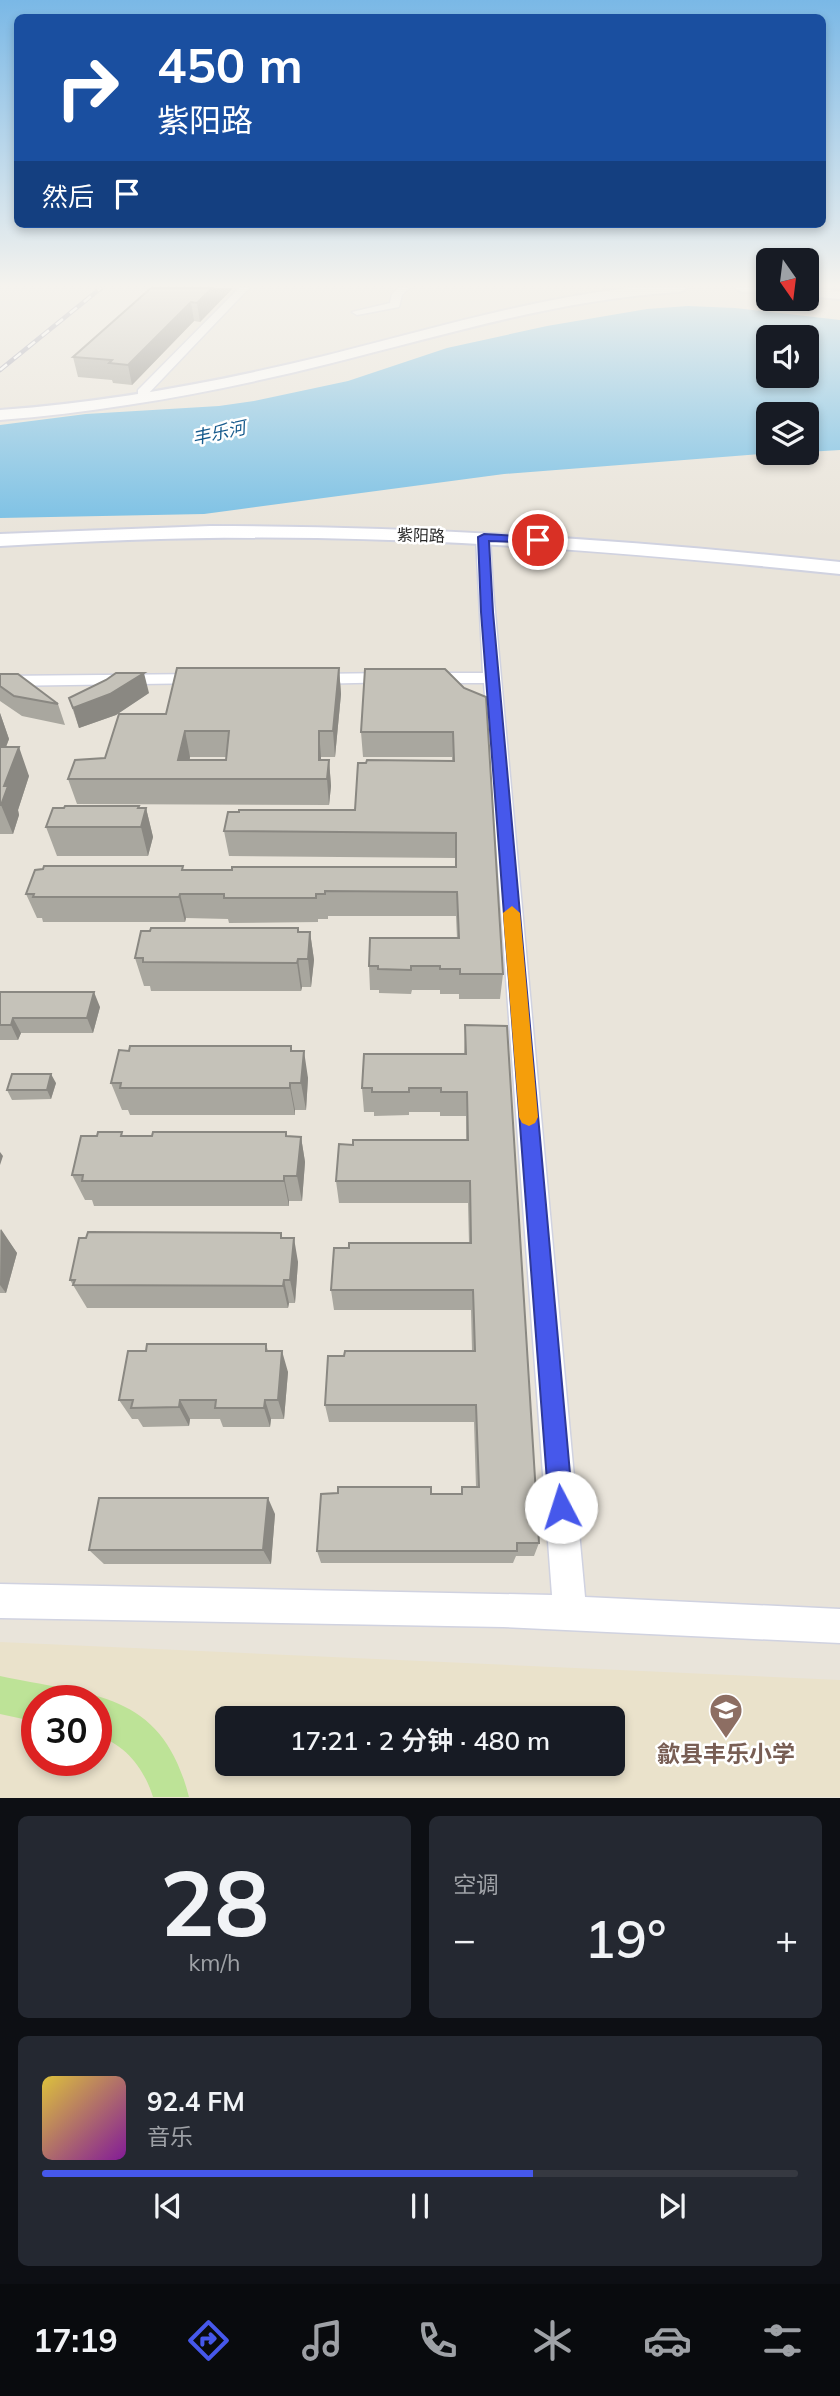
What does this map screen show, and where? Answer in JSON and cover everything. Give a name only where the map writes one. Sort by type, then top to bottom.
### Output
[{"type":"street","points":[[142,393],[162,372]]},
{"type":"street","points":[[0,412],[142,393],[254,372]]},
{"type":"street","points":[[0,412],[53,411],[213,386],[277,372]]},
{"type":"street","name":"紫阳路","points":[[0,526],[418,526],[609,536],[840,559]]},
{"type":"street","name":"紫阳路","points":[[0,540],[111,534],[323,533],[484,537],[656,549],[840,568]]},
{"type":"street","points":[[484,537],[492,678],[570,1614]]},
{"type":"street","points":[[301,679],[492,678]]},
{"type":"street","points":[[0,681],[219,679]]},
{"type":"street","points":[[0,1601],[570,1614],[840,1626]]},
{"type":"shaded area","name":"歙县丰乐小学","points":[[0,1642],[840,1680],[840,1797],[0,1798]]},
{"type":"green space","points":[[0,1676],[49,1685],[21,1685],[21,1719],[0,1714]]},
{"type":"green space","points":[[112,1702],[142,1717],[161,1736],[177,1762],[189,1797],[153,1797],[139,1768],[125,1751],[112,1743]]},
{"type":"water","name":"丰乐河","points":[[375,372],[756,372],[756,388],[819,388],[819,372],[840,372],[840,450],[819,451],[819,402],[756,402],[756,454],[504,474],[204,514],[0,518],[0,425],[86,414],[219,406],[348,381]]},
{"type":"building","points":[[177,668],[339,668],[333,731],[319,731],[319,760],[329,760],[327,779],[68,779],[75,760],[105,758],[119,714],[166,714]],"holes":[[[185,731],[229,731],[226,760],[178,760]]]},
{"type":"building","points":[[365,669],[445,669],[464,688],[486,697],[503,974],[460,974],[460,969],[440,969],[440,966],[411,966],[411,970],[378,969],[378,966],[369,966],[370,938],[459,938],[457,892],[325,891],[325,894],[316,894],[316,898],[224,898],[224,894],[180,894],[179,897],[33,897],[34,894],[26,894],[35,870],[43,869],[44,866],[183,866],[182,870],[232,870],[232,867],[456,867],[456,833],[224,831],[228,812],[239,810],[355,810],[358,763],[366,763],[367,760],[454,761],[453,732],[361,732]]},
{"type":"building","points":[[116,673],[144,673],[110,694],[73,708],[69,698]]},
{"type":"building","points":[[0,674],[18,674],[58,704],[14,696],[0,686]]},
{"type":"building","points":[[0,747],[19,747],[4,786],[8,786],[1,805],[0,805]]},
{"type":"building","points":[[53,808],[146,808],[141,827],[46,827]]},
{"type":"building","points":[[151,928],[298,928],[298,932],[310,932],[308,959],[298,959],[297,963],[143,962],[143,958],[135,958],[141,931],[150,931]]},
{"type":"building","points":[[0,992],[94,992],[87,1018],[13,1018],[11,1025],[0,1025]]},
{"type":"building","points":[[465,1025],[507,1026],[539,1543],[517,1543],[517,1551],[317,1551],[321,1494],[338,1493],[338,1487],[431,1487],[431,1494],[462,1494],[462,1487],[479,1487],[476,1405],[325,1405],[328,1356],[344,1356],[345,1351],[475,1351],[473,1290],[331,1290],[334,1248],[349,1248],[349,1243],[471,1243],[470,1181],[336,1181],[339,1144],[353,1145],[353,1140],[468,1140],[467,1092],[441,1092],[441,1088],[409,1088],[409,1092],[372,1092],[372,1088],[362,1088],[364,1054],[466,1054]]},
{"type":"building","points":[[130,1046],[291,1046],[291,1051],[304,1051],[301,1083],[290,1083],[290,1088],[120,1088],[121,1083],[111,1083],[119,1050],[129,1051]]},
{"type":"building","points":[[12,1074],[51,1074],[47,1090],[7,1090]]},
{"type":"building","points":[[98,1132],[122,1132],[121,1136],[152,1136],[153,1132],[286,1132],[286,1136],[301,1137],[297,1176],[284,1176],[284,1181],[82,1181],[83,1175],[72,1175],[81,1136],[97,1136]]},
{"type":"building","points":[[88,1232],[281,1233],[281,1238],[294,1238],[290,1280],[284,1280],[283,1286],[73,1285],[75,1280],[70,1280],[79,1238],[86,1238]]},
{"type":"building","points":[[147,1344],[266,1344],[266,1351],[282,1351],[278,1400],[265,1400],[264,1408],[215,1408],[216,1400],[180,1400],[179,1407],[131,1408],[133,1400],[119,1400],[128,1351],[146,1351]]},
{"type":"building","points":[[99,1498],[268,1498],[263,1550],[89,1550]]},
{"type":"slow traffic","points":[[512,913],[529,1117]]},
{"type":"place","name":"歙县丰乐小学","points":[[726,1740]]},
{"type":"route","points":[[538,540],[484,537],[485,590],[561,1507]]}]
